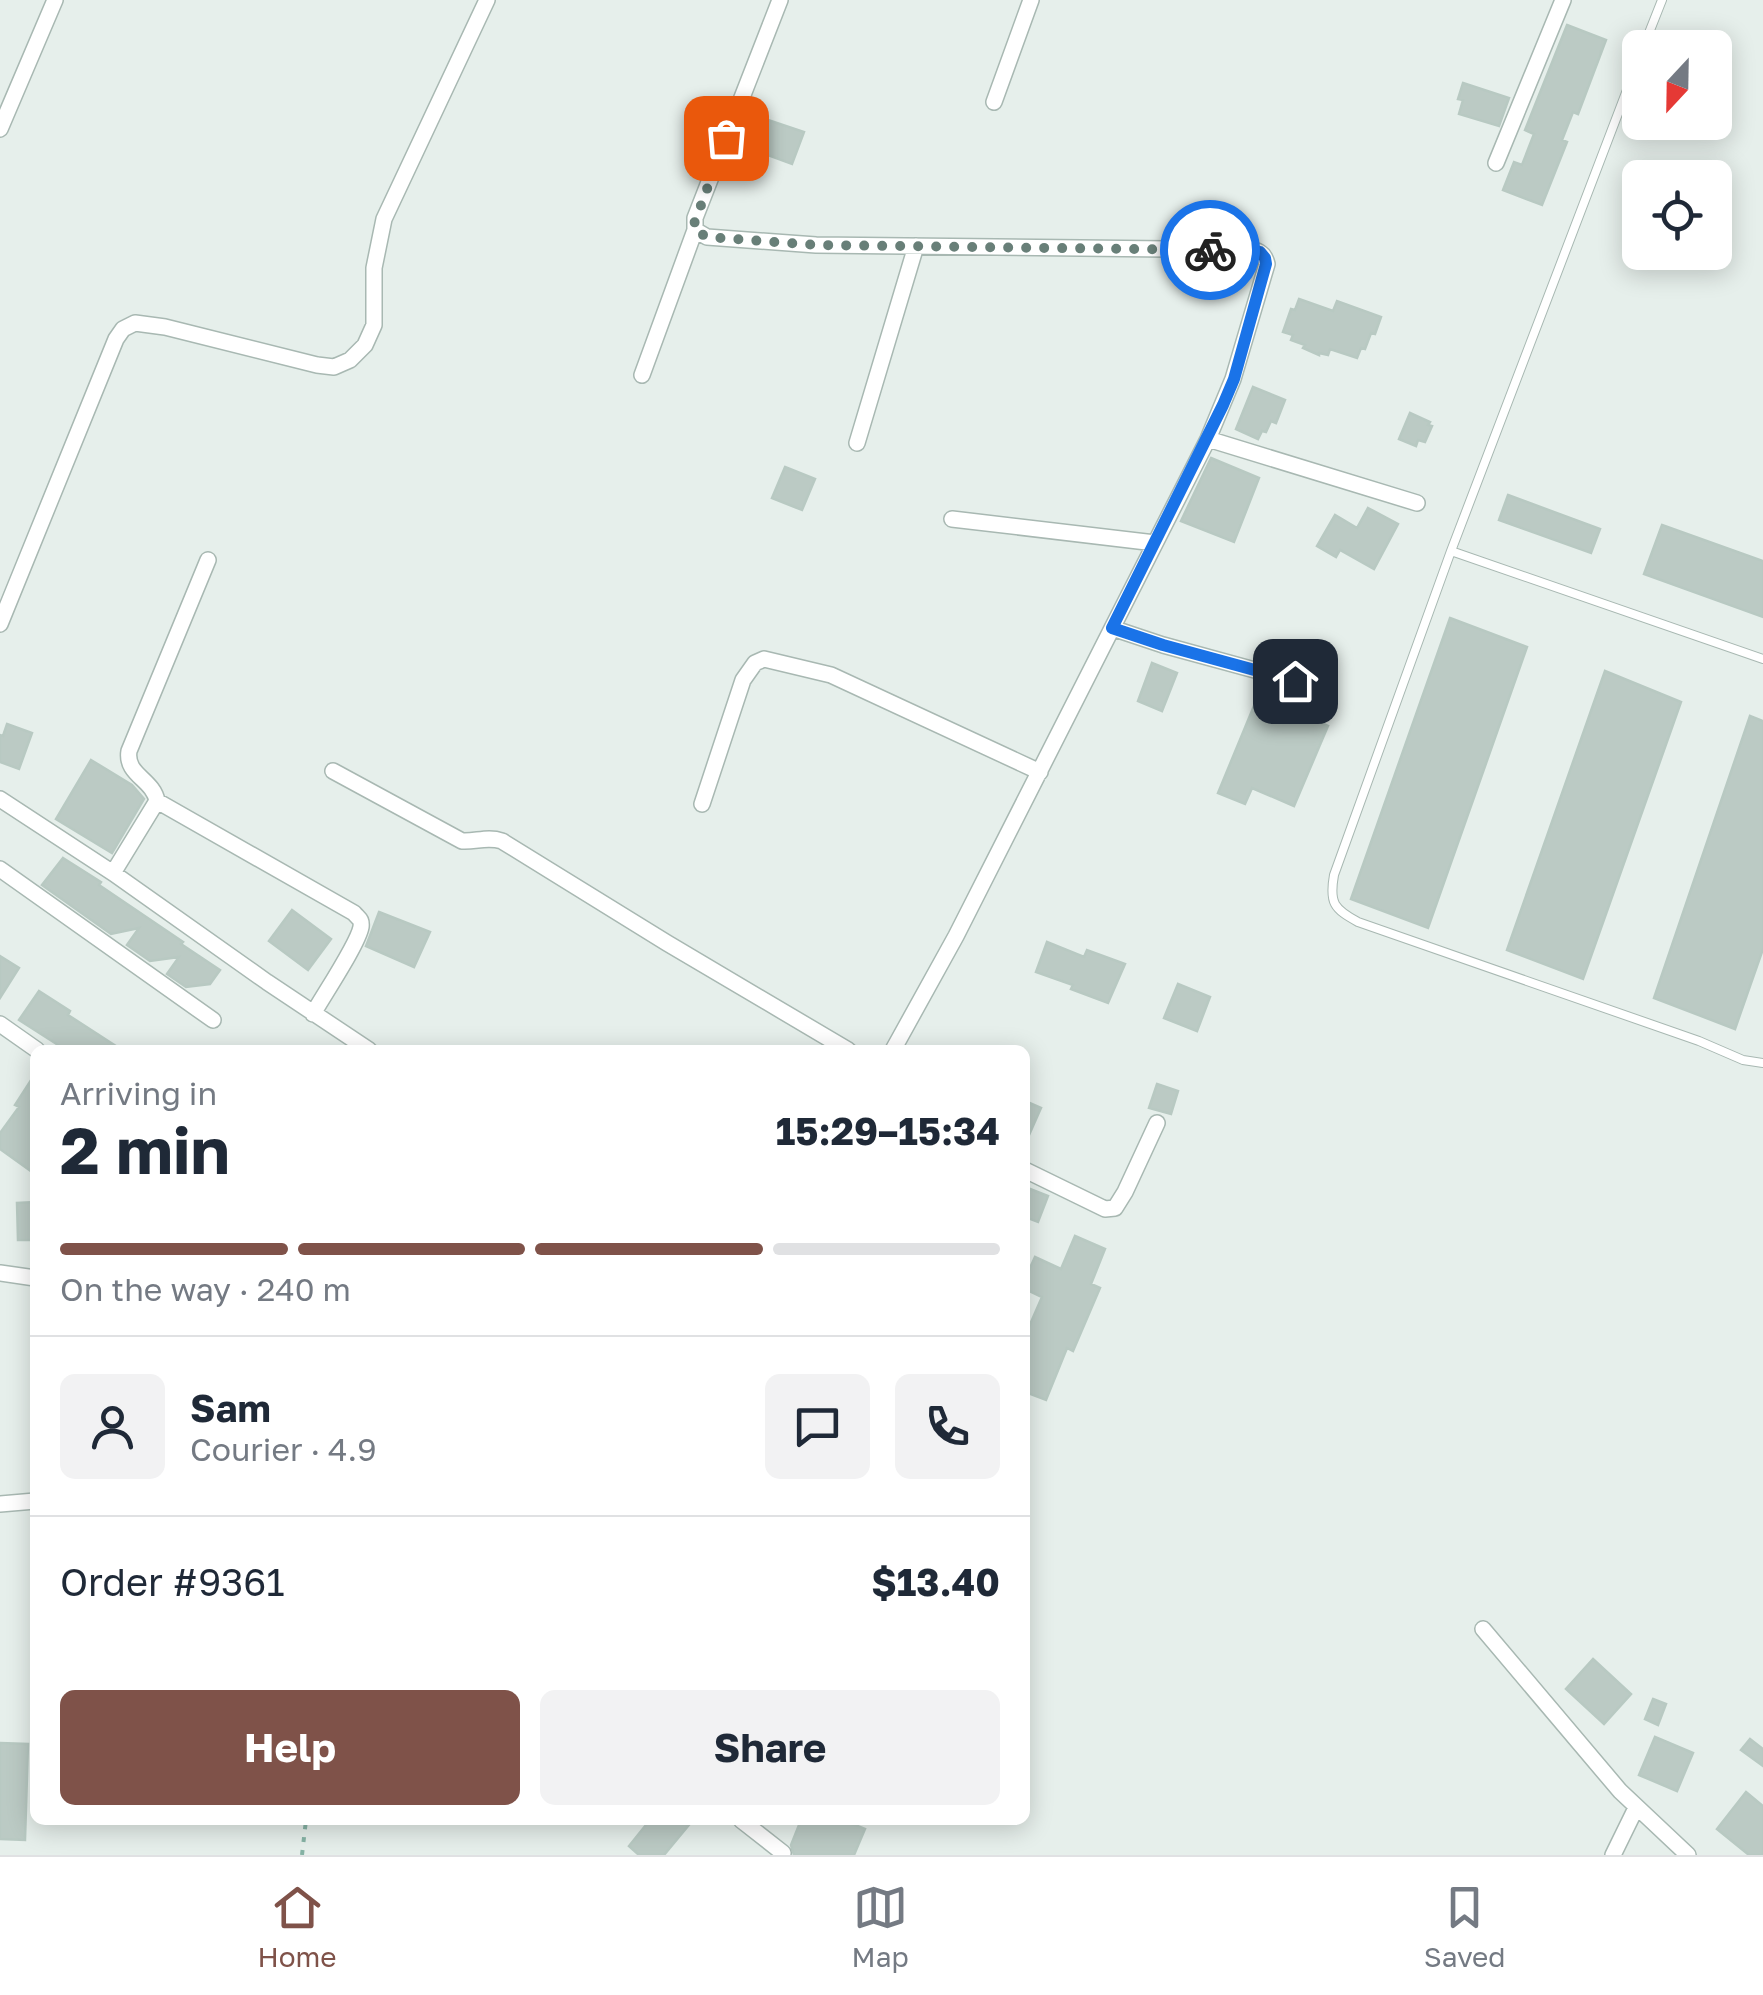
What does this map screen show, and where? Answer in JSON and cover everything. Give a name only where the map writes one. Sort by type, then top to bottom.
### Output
[{"type":"street","points":[[0,129],[54,0]]},
{"type":"street","points":[[0,624],[123,329],[135,323],[166,327],[318,365],[334,366],[350,360],[365,345],[374,325],[374,268],[384,219],[487,0]]},
{"type":"street","points":[[642,376],[695,218],[780,0]]},
{"type":"street","points":[[994,102],[1031,0]]},
{"type":"street","points":[[1496,164],[1563,0]]},
{"type":"street","points":[[694,230],[707,237],[816,245],[1260,252],[1265,258],[1234,379],[1208,439],[956,936],[895,1045]]},
{"type":"street","points":[[857,443],[916,246]]},
{"type":"street","points":[[1208,439],[1417,503]]},
{"type":"street","points":[[952,519],[1155,544]]},
{"type":"street","points":[[113,873],[157,801],[155,790],[132,770],[127,761],[129,751],[208,560]]},
{"type":"street","points":[[1112,628],[1295,681]]},
{"type":"street","points":[[702,804],[743,680],[764,659],[831,675],[1040,772]]},
{"type":"street","points":[[333,771],[447,834],[474,842],[490,837],[502,841],[840,1045]]},
{"type":"street","points":[[0,799],[361,1045]]},
{"type":"street","points":[[157,801],[360,919],[355,941],[313,1014]]},
{"type":"street","points":[[0,869],[214,1020]]},
{"type":"street","points":[[0,1024],[30,1045]]},
{"type":"street","points":[[1030,1172],[1104,1209],[1115,1208],[1157,1124]]},
{"type":"street","points":[[0,1273],[30,1277]]},
{"type":"street","points":[[0,1504],[30,1501]]},
{"type":"street","points":[[1482,1629],[1636,1808],[1688,1855]]},
{"type":"street","points":[[1614,1855],[1636,1808]]},
{"type":"street","points":[[747,1825],[783,1854]]},
{"type":"lane","points":[[1650,30],[1662,0]]},
{"type":"lane","points":[[1622,103],[1451,551],[1334,875],[1331,894],[1338,911],[1358,922],[1699,1041],[1743,1060],[1763,1063]]},
{"type":"lane","points":[[1451,551],[1763,659]]},
{"type":"path","points":[[302,1855],[305,1825]]},
{"type":"building","points":[[1567,25],[1606,40],[1578,114],[1573,112],[1562,140],[1567,142],[1542,205],[1503,190],[1514,162],[1522,165],[1534,134],[1525,130]]},
{"type":"building","points":[[1463,83],[1509,98],[1499,126],[1459,114]]},
{"type":"building","points":[[768,120],[804,132],[792,164],[757,151]]},
{"type":"building","points":[[1299,299],[1333,311],[1337,301],[1381,317],[1375,334],[1371,333],[1357,358],[1330,349],[1328,355],[1319,355],[1283,332]]},
{"type":"building","points":[[1253,387],[1285,400],[1276,423],[1271,421],[1258,439],[1236,429]]},
{"type":"building","points":[[1410,413],[1432,426],[1425,442],[1418,440],[1416,446],[1399,439]]},
{"type":"building","points":[[1211,458],[1259,478],[1234,542],[1181,521]]},
{"type":"building","points":[[785,467],[815,479],[802,510],[772,498]]},
{"type":"building","points":[[1508,495],[1600,529],[1591,553],[1499,520]]},
{"type":"building","points":[[1368,508],[1398,524],[1374,569],[1340,550],[1336,557],[1317,546],[1335,515],[1357,528]]},
{"type":"building","points":[[1662,525],[1763,561],[1763,617],[1644,574]]},
{"type":"building","points":[[1450,618],[1527,647],[1428,928],[1351,899]]},
{"type":"building","points":[[1152,663],[1177,673],[1162,711],[1138,701]]},
{"type":"building","points":[[1605,671],[1681,702],[1583,979],[1507,950]]},
{"type":"building","points":[[1261,689],[1288,700],[1285,707],[1328,726],[1294,806],[1252,788],[1245,804],[1218,793]]},
{"type":"building","points":[[1750,716],[1763,721],[1763,949],[1735,1029],[1654,998]]},
{"type":"building","points":[[7,724],[32,733],[19,769],[0,762],[0,735],[3,736]]},
{"type":"building","points":[[91,760],[132,785],[144,799],[112,853],[56,819]]},
{"type":"building","points":[[63,858],[220,970],[210,984],[186,987],[167,974],[179,957],[150,961],[127,945],[139,928],[111,934],[42,885]]},
{"type":"building","points":[[292,910],[331,939],[308,970],[269,941]]},
{"type":"building","points":[[379,912],[430,932],[414,967],[366,946]]},
{"type":"building","points":[[1047,942],[1084,957],[1087,950],[1125,964],[1108,1003],[1036,972]]},
{"type":"building","points":[[0,956],[19,968],[0,998]]},
{"type":"building","points":[[1178,984],[1210,997],[1197,1031],[1164,1018]]},
{"type":"building","points":[[39,991],[114,1045],[58,1045],[19,1020]]},
{"type":"building","points":[[30,1082],[30,1170],[0,1149],[0,1133],[19,1107],[15,1105]]},
{"type":"building","points":[[1157,1084],[1178,1091],[1171,1114],[1149,1108]]},
{"type":"building","points":[[1030,1103],[1041,1108],[1030,1133]]},
{"type":"building","points":[[1030,1189],[1048,1196],[1038,1222],[1030,1219]]},
{"type":"building","points":[[30,1202],[30,1240],[18,1240],[17,1203]]},
{"type":"building","points":[[1075,1236],[1105,1249],[1091,1284],[1100,1288],[1073,1351],[1067,1348],[1046,1400],[1030,1394],[1030,1325],[1042,1297],[1030,1291],[1030,1268],[1035,1257],[1061,1269]]},
{"type":"building","points":[[1593,1659],[1631,1694],[1604,1724],[1566,1689]]},
{"type":"building","points":[[1653,1699],[1666,1704],[1658,1725],[1645,1719]]},
{"type":"building","points":[[1655,1737],[1693,1753],[1677,1791],[1639,1775]]},
{"type":"building","points":[[1750,1739],[1763,1749],[1763,1766],[1741,1750]]},
{"type":"building","points":[[0,1743],[28,1744],[25,1840],[0,1839]]},
{"type":"building","points":[[1746,1792],[1763,1806],[1763,1855],[1749,1855],[1717,1829]]},
{"type":"building","points":[[646,1825],[689,1825],[664,1855],[639,1855],[629,1846]]},
{"type":"building","points":[[799,1825],[855,1825],[865,1829],[854,1855],[794,1855],[791,1845]]},
{"type":"way so far","points":[[726,138],[694,224],[694,230],[707,237],[816,245],[1210,250]]},
{"type":"route","points":[[1210,250],[1254,250],[1260,252],[1266,264],[1234,379],[1208,439],[1112,628],[1295,681]]}]
